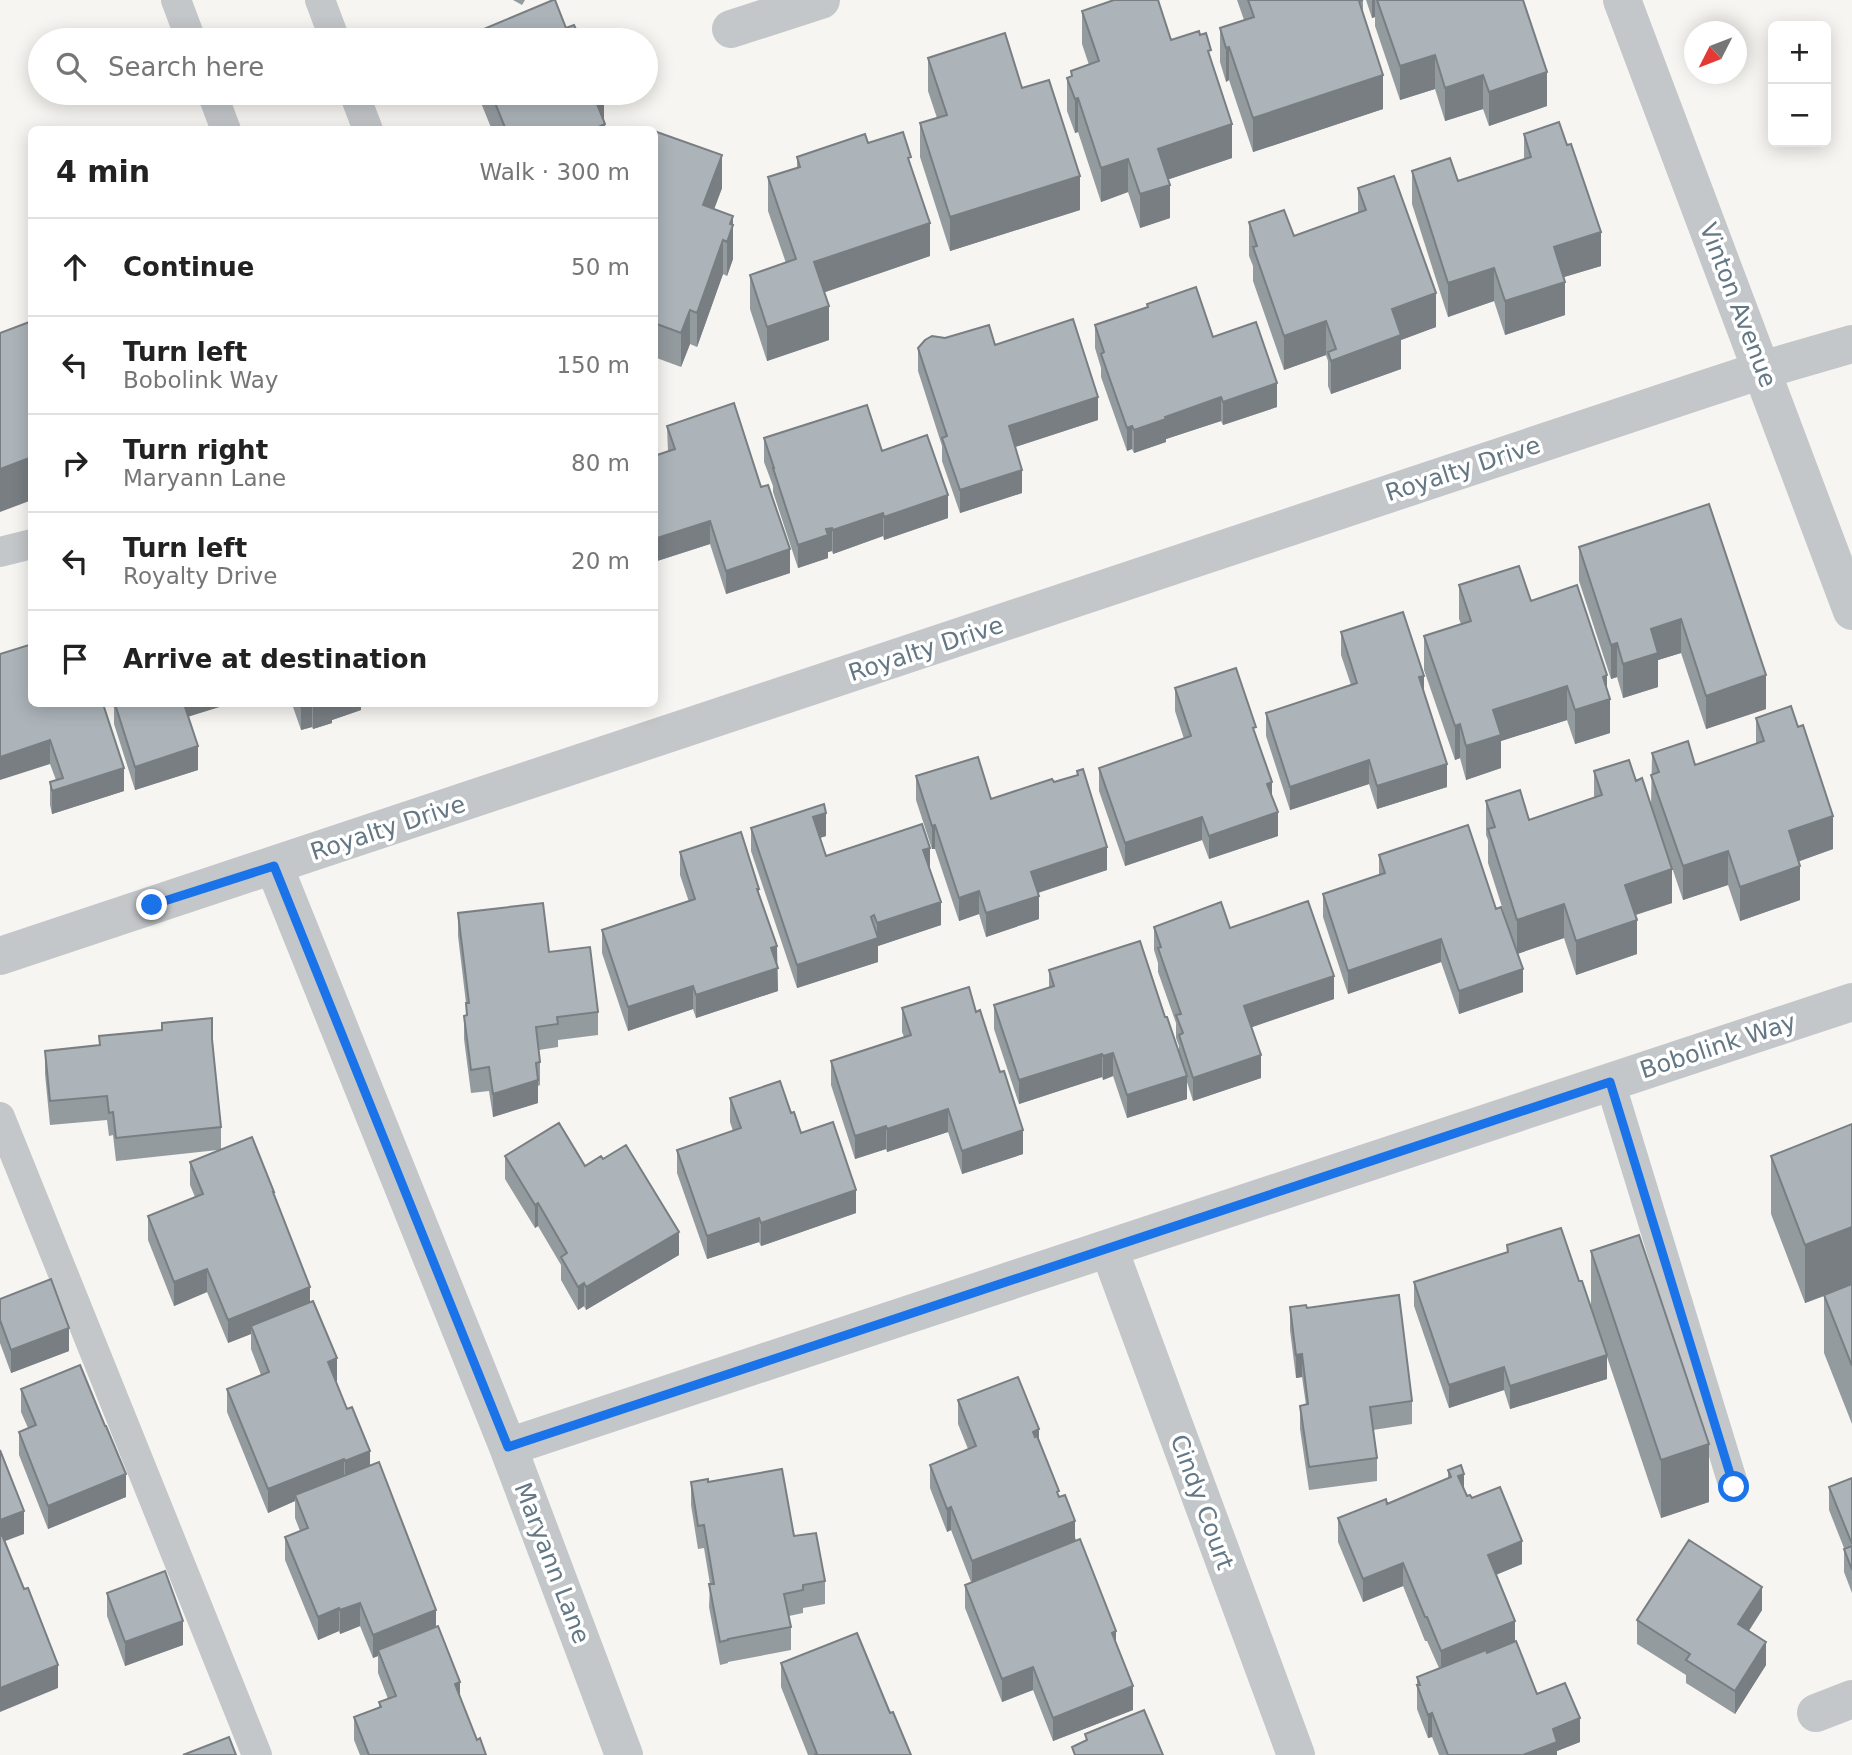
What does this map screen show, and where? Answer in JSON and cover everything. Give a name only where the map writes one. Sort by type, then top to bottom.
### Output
[{"type":"street","points":[[732,29],[821,0]]},
{"type":"street","name":"Vinton Avenue","points":[[1622,0],[1852,611]]},
{"type":"street","name":"Royalty Drive","points":[[0,956],[1762,370],[1852,344]]},
{"type":"street","name":"Maryann Lane","points":[[274,866],[508,1447],[624,1755]]},
{"type":"street","name":"Bobolink Way","points":[[508,1447],[1852,1002]]},
{"type":"street","name":"Cindy Court","points":[[1109,1249],[1296,1755]]},
{"type":"street","points":[[1816,1713],[1852,1699]]},
{"type":"lane","points":[[176,0],[186,28]]},
{"type":"lane","points":[[320,0],[330,28]]},
{"type":"lane","points":[[217,105],[224,126]]},
{"type":"lane","points":[[359,105],[366,126]]},
{"type":"lane","points":[[0,552],[28,545]]},
{"type":"lane","points":[[1610,1082],[1734,1487]]},
{"type":"lane","points":[[0,1117],[257,1755]]},
{"type":"building","points":[[555,0],[566,28],[486,28]]},
{"type":"building","points":[[1114,0],[1158,0],[1171,40],[1199,31],[1200,35],[1206,33],[1211,50],[1208,51],[1232,124],[1158,149],[1170,185],[1140,194],[1128,159],[1101,168],[1078,98],[1075,99],[1067,78],[1072,76],[1071,71],[1099,61],[1082,11]]},
{"type":"building","points":[[1248,0],[1363,0],[1359,1],[1383,75],[1253,118],[1220,28],[1254,17]]},
{"type":"building","points":[[1377,0],[1523,0],[1547,72],[1489,92],[1483,75],[1445,88],[1435,55],[1400,66]]},
{"type":"building","points":[[1005,33],[1022,88],[1049,80],[1080,176],[950,217],[920,123],[947,115],[928,58]]},
{"type":"building","points":[[496,105],[597,105],[605,124],[601,126],[504,126]]},
{"type":"building","points":[[1559,122],[1567,145],[1571,144],[1601,232],[1554,247],[1565,282],[1505,301],[1494,268],[1448,283],[1412,171],[1450,158],[1458,181],[1531,157],[1524,134]]},
{"type":"building","points":[[658,132],[722,155],[703,205],[733,216],[727,242],[723,240],[697,313],[690,310],[681,333],[658,324]]},
{"type":"building","points":[[903,132],[911,157],[908,158],[930,223],[814,262],[829,306],[767,327],[750,275],[796,259],[768,177],[800,167],[797,157],[865,134],[868,143]]},
{"type":"building","points":[[1394,176],[1436,293],[1392,309],[1401,335],[1331,361],[1328,352],[1336,349],[1326,321],[1284,336],[1253,247],[1257,246],[1249,222],[1284,210],[1294,236],[1366,210],[1358,188]]},
{"type":"building","points":[[1196,287],[1213,337],[1256,322],[1277,383],[1223,402],[1221,397],[1134,430],[1132,426],[1127,428],[1101,354],[1104,352],[1095,325]]},
{"type":"building","points":[[1073,319],[1098,397],[1009,426],[1022,470],[960,490],[942,438],[947,436],[918,348],[932,336],[945,338],[989,325],[995,345]]},
{"type":"building","points":[[28,322],[28,458],[0,469],[0,333]]},
{"type":"building","points":[[734,403],[761,487],[768,485],[790,549],[726,571],[710,521],[658,538],[658,455],[675,449],[667,426]]},
{"type":"building","points":[[867,405],[882,451],[927,435],[948,495],[884,517],[883,513],[833,530],[826,529],[828,535],[798,545],[764,438]]},
{"type":"building","points":[[1709,504],[1766,675],[1706,696],[1681,619],[1651,629],[1658,653],[1623,664],[1617,643],[1611,645],[1579,547]]},
{"type":"building","points":[[1519,566],[1531,601],[1577,585],[1607,675],[1603,677],[1610,699],[1575,710],[1567,686],[1493,710],[1501,735],[1466,746],[1460,724],[1455,726],[1424,636],[1471,621],[1459,585]]},
{"type":"building","points":[[1403,612],[1424,676],[1419,677],[1447,764],[1377,786],[1369,760],[1290,787],[1266,713],[1357,683],[1341,632]]},
{"type":"building","points":[[28,645],[28,707],[104,707],[124,768],[52,791],[50,782],[63,778],[50,740],[0,757],[0,654]]},
{"type":"building","points":[[1236,668],[1272,782],[1267,784],[1278,812],[1209,836],[1202,817],[1125,843],[1099,768],[1191,736],[1175,688]]},
{"type":"building","points":[[1791,706],[1798,727],[1803,725],[1833,816],[1789,831],[1800,866],[1740,887],[1728,851],[1683,866],[1651,775],[1659,772],[1652,753],[1688,741],[1695,765],[1764,741],[1756,718]]},
{"type":"building","points":[[116,707],[185,707],[198,746],[135,767]]},
{"type":"building","points":[[978,757],[991,799],[1052,779],[1054,782],[1078,775],[1077,771],[1083,769],[1107,847],[1031,872],[1039,896],[986,913],[979,891],[959,898],[916,776]]},
{"type":"building","points":[[1629,760],[1636,781],[1642,778],[1672,869],[1625,885],[1637,920],[1576,941],[1564,904],[1517,920],[1488,829],[1495,827],[1486,801],[1520,790],[1529,820],[1602,795],[1594,771]]},
{"type":"building","points":[[824,804],[826,813],[813,817],[826,856],[922,824],[930,848],[923,850],[941,902],[877,923],[874,915],[871,917],[878,938],[797,965],[751,828]]},
{"type":"building","points":[[1468,825],[1496,909],[1501,907],[1523,969],[1459,991],[1441,939],[1348,971],[1323,894],[1385,873],[1379,855]]},
{"type":"building","points":[[741,832],[777,946],[771,948],[778,968],[696,995],[693,986],[628,1007],[602,930],[695,899],[680,852]]},
{"type":"building","points":[[1308,901],[1334,976],[1244,1006],[1261,1055],[1193,1078],[1179,1035],[1183,1033],[1176,1015],[1181,1014],[1158,948],[1161,947],[1154,927],[1221,902],[1230,928]]},
{"type":"building","points":[[543,903],[549,952],[590,947],[598,1012],[557,1017],[558,1024],[536,1027],[540,1062],[536,1063],[538,1080],[493,1094],[489,1067],[471,1070],[464,1016],[467,1015],[466,1003],[469,1003],[458,913]]},
{"type":"building","points":[[1140,941],[1187,1076],[1127,1095],[1113,1053],[1019,1080],[994,1005],[1054,986],[1049,970]]},
{"type":"building","points":[[969,987],[976,1012],[980,1010],[1000,1072],[1004,1071],[1023,1130],[962,1151],[948,1109],[887,1129],[886,1126],[855,1136],[831,1061],[911,1035],[902,1008]]},
{"type":"building","points":[[212,1018],[221,1127],[116,1138],[113,1112],[109,1113],[107,1096],[50,1101],[45,1051],[100,1045],[99,1036],[162,1030],[162,1023]]},
{"type":"building","points":[[780,1081],[801,1133],[833,1122],[856,1190],[761,1223],[759,1218],[707,1236],[677,1150],[741,1128],[730,1098]]},
{"type":"building","points":[[559,1123],[585,1166],[626,1145],[679,1232],[586,1287],[584,1283],[578,1287],[561,1257],[567,1253],[538,1203],[535,1205],[505,1156]]},
{"type":"building","points":[[1852,1124],[1852,1227],[1805,1245],[1771,1156]]},
{"type":"building","points":[[252,1137],[310,1287],[228,1320],[207,1269],[174,1282],[148,1216],[203,1194],[190,1162]]},
{"type":"building","points":[[1561,1228],[1607,1355],[1510,1386],[1504,1367],[1449,1385],[1414,1282],[1508,1252],[1507,1245]]},
{"type":"building","points":[[1639,1235],[1709,1444],[1661,1460],[1591,1251]]},
{"type":"building","points":[[51,1279],[69,1328],[11,1350],[0,1320],[0,1299]]},
{"type":"building","points":[[1852,1284],[1852,1366],[1824,1295]]},
{"type":"building","points":[[1399,1295],[1412,1401],[1370,1407],[1377,1458],[1309,1467],[1300,1406],[1308,1404],[1302,1354],[1296,1355],[1290,1307],[1306,1305],[1307,1308]]},
{"type":"building","points":[[313,1301],[337,1358],[328,1362],[347,1409],[352,1407],[370,1451],[268,1489],[227,1389],[269,1372],[251,1326]]},
{"type":"building","points":[[80,1365],[126,1474],[48,1506],[19,1432],[36,1425],[21,1389]]},
{"type":"building","points":[[1018,1377],[1039,1429],[1033,1432],[1059,1491],[1059,1497],[1065,1495],[1075,1521],[972,1561],[951,1507],[947,1509],[930,1465],[976,1446],[958,1400]]},
{"type":"building","points":[[0,1450],[24,1511],[0,1520]]},
{"type":"building","points":[[379,1462],[436,1610],[373,1635],[360,1603],[318,1617],[285,1537],[308,1528],[295,1495]]},
{"type":"building","points":[[1461,1465],[1464,1474],[1458,1476],[1467,1496],[1472,1498],[1500,1487],[1522,1541],[1488,1555],[1515,1621],[1441,1651],[1403,1563],[1363,1579],[1338,1518],[1386,1499],[1387,1504],[1451,1477],[1448,1470]]},
{"type":"building","points":[[782,1469],[794,1536],[816,1533],[825,1581],[803,1585],[803,1590],[784,1594],[791,1627],[720,1642],[709,1584],[714,1584],[704,1525],[698,1526],[691,1482],[708,1479],[708,1482]]},
{"type":"building","points":[[1852,1478],[1852,1544],[1829,1487]]},
{"type":"building","points":[[2,1535],[24,1589],[28,1588],[58,1665],[0,1688],[0,1536]]},
{"type":"building","points":[[1080,1539],[1116,1631],[1112,1633],[1133,1686],[1053,1718],[1033,1667],[1002,1679],[965,1585]]},
{"type":"building","points":[[1689,1540],[1762,1587],[1738,1624],[1766,1642],[1735,1691],[1686,1660],[1690,1654],[1637,1620]]},
{"type":"building","points":[[1852,1546],[1852,1570],[1844,1549]]},
{"type":"building","points":[[165,1571],[183,1621],[125,1642],[107,1593]]},
{"type":"building","points":[[438,1626],[460,1682],[455,1684],[477,1740],[480,1738],[486,1755],[369,1755],[354,1717],[381,1707],[379,1702],[396,1696],[378,1650]]},
{"type":"building","points":[[857,1633],[890,1713],[893,1712],[911,1755],[814,1755],[817,1754],[781,1663]]},
{"type":"building","points":[[1516,1641],[1537,1694],[1565,1683],[1580,1718],[1553,1729],[1557,1742],[1523,1755],[1448,1755],[1432,1713],[1428,1715],[1417,1685],[1420,1685],[1417,1677]]},
{"type":"building","points":[[1144,1710],[1163,1755],[1075,1755],[1072,1747],[1087,1740],[1085,1734]]},
{"type":"building","points":[[229,1737],[236,1755],[183,1755]]},
{"type":"route","points":[[152,905],[274,866],[508,1447],[1610,1082],[1734,1487]]}]
